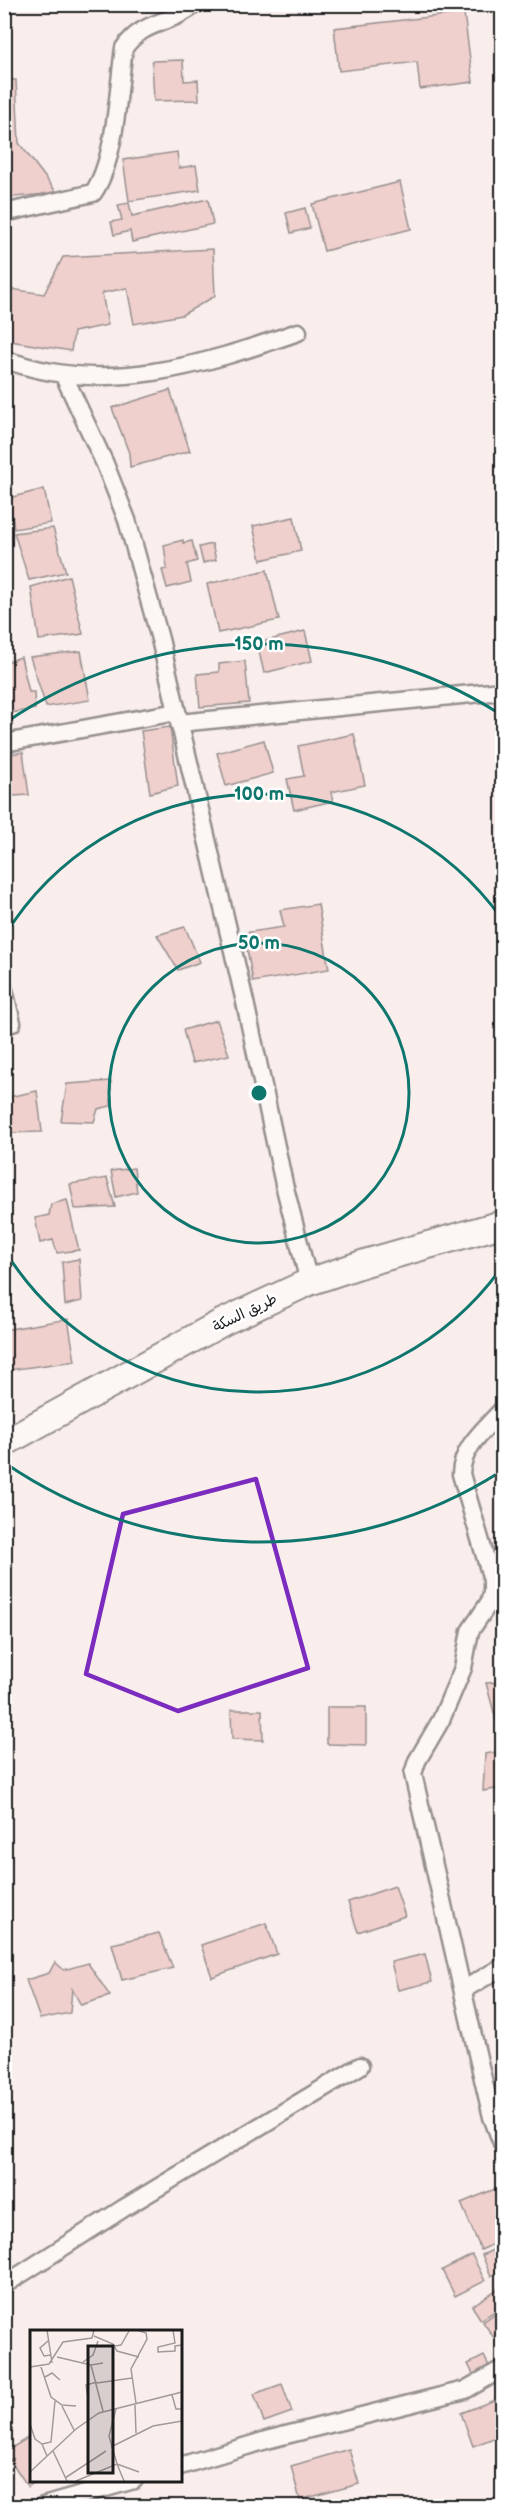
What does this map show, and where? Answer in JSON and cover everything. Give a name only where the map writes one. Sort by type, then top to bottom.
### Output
[{"type":"main road","name":"طريق السكة","points":[[4,1443],[223,1322],[309,1282],[365,1263],[502,1224]]},
{"type":"street","points":[[4,213],[93,194],[103,180],[110,151],[124,48],[133,36],[187,12],[195,4]]},
{"type":"street","points":[[4,359],[24,367],[64,376],[100,377],[168,370],[243,351],[298,332]]},
{"type":"street","points":[[64,376],[105,465],[127,520],[160,639],[245,1002],[284,1184],[309,1282]]},
{"type":"street","points":[[4,743],[178,717],[502,691]]},
{"type":"street","points":[[4,990],[12,1023]]},
{"type":"street","points":[[502,1410],[467,1450],[461,1462],[461,1474],[492,1580],[492,1593],[489,1604],[470,1631],[463,1668],[441,1720],[412,1774],[492,2117],[502,2143]]},
{"type":"street","points":[[463,1990],[502,1967]]},
{"type":"street","points":[[4,2285],[124,2208],[360,2066]]},
{"type":"street","points":[[182,2465],[270,2439],[465,2390],[502,2368]]},
{"type":"street","points":[[43,2506],[130,2481]]},
{"type":"highlighted area","points":[[256,1479],[308,1668],[178,1711],[86,1674],[123,1514]]},
{"type":"building","points":[[464,13],[473,82],[420,89],[417,62],[339,71],[334,28]]},
{"type":"building","points":[[183,60],[184,81],[198,80],[199,100],[154,101],[152,61]]},
{"type":"building","points":[[4,80],[16,80],[19,143],[57,193],[4,198]]},
{"type":"building","points":[[177,152],[179,168],[196,165],[200,190],[129,201],[123,160]]},
{"type":"building","points":[[400,182],[411,229],[324,251],[312,204]]},
{"type":"building","points":[[208,199],[213,224],[132,242],[130,231],[114,235],[111,222],[122,220],[118,205],[129,203],[132,216]]},
{"type":"building","points":[[305,208],[310,228],[291,233],[286,213]]},
{"type":"building","points":[[213,249],[215,296],[182,315],[134,324],[127,288],[102,293],[108,325],[74,332],[71,351],[4,340],[4,288],[44,294],[63,257]]},
{"type":"building","points":[[170,390],[190,451],[130,467],[129,453],[112,408]]},
{"type":"building","points":[[44,489],[51,523],[14,529],[9,498]]},
{"type":"building","points":[[294,517],[301,551],[261,560],[253,526]]},
{"type":"building","points":[[53,528],[66,572],[29,580],[14,533]]},
{"type":"building","points":[[183,540],[183,543],[192,541],[197,561],[187,564],[191,582],[167,588],[162,570],[167,569],[164,545]]},
{"type":"building","points":[[212,544],[216,560],[203,563],[199,547]]},
{"type":"building","points":[[267,570],[279,620],[218,633],[207,584]]},
{"type":"building","points":[[69,576],[83,634],[39,640],[31,587]]},
{"type":"building","points":[[305,631],[312,661],[264,673],[257,643]]},
{"type":"building","points":[[81,651],[90,700],[46,707],[30,657]]},
{"type":"building","points":[[21,657],[29,692],[34,692],[35,709],[4,714],[4,663]]},
{"type":"building","points":[[245,661],[249,703],[200,707],[197,674],[219,672],[219,664]]},
{"type":"building","points":[[170,727],[178,786],[150,793],[141,731]]},
{"type":"building","points":[[354,734],[365,785],[331,792],[333,801],[294,810],[287,779],[304,776],[298,746]]},
{"type":"building","points":[[264,740],[273,773],[226,786],[217,753]]},
{"type":"building","points":[[23,752],[29,795],[13,796],[4,755]]},
{"type":"building","points":[[318,904],[329,969],[253,982],[244,933],[284,927],[280,910]]},
{"type":"building","points":[[185,927],[200,962],[178,970],[157,935]]},
{"type":"building","points":[[217,1020],[229,1055],[192,1063],[183,1030]]},
{"type":"building","points":[[111,1081],[111,1106],[98,1109],[94,1122],[61,1121],[67,1084]]},
{"type":"building","points":[[37,1091],[42,1132],[4,1133],[4,1098]]},
{"type":"building","points":[[134,1168],[137,1192],[116,1197],[111,1171]]},
{"type":"building","points":[[107,1178],[115,1207],[75,1209],[70,1184]]},
{"type":"building","points":[[67,1200],[79,1250],[57,1253],[53,1240],[40,1243],[35,1218],[49,1215],[51,1204]]},
{"type":"building","points":[[502,1250],[502,1279],[495,1252]]},
{"type":"building","points":[[79,1259],[82,1301],[65,1305],[62,1262]]},
{"type":"building","points":[[68,1319],[75,1361],[9,1370],[4,1359],[4,1330]]},
{"type":"building","points":[[502,1682],[502,1729],[499,1731],[486,1683]]},
{"type":"building","points":[[327,1707],[366,1707],[366,1745],[327,1744]]},
{"type":"building","points":[[231,1710],[262,1710],[263,1740],[232,1739]]},
{"type":"building","points":[[502,1751],[502,1788],[483,1791],[485,1754]]},
{"type":"building","points":[[395,1886],[405,1916],[358,1932],[348,1902]]},
{"type":"building","points":[[266,1923],[277,1954],[212,1977],[201,1945]]},
{"type":"building","points":[[159,1933],[173,1968],[122,1980],[112,1944]]},
{"type":"building","points":[[425,1954],[432,1982],[398,1990],[391,1962]]},
{"type":"building","points":[[55,1962],[64,1970],[88,1963],[110,1996],[81,2005],[72,1989],[70,2013],[40,2019],[26,1980],[49,1973]]},
{"type":"building","points":[[502,2186],[502,2240],[481,2250],[461,2203]]},
{"type":"building","points":[[502,2246],[502,2270],[491,2276],[482,2255]]},
{"type":"building","points":[[472,2255],[485,2281],[455,2296],[442,2270]]},
{"type":"building","points":[[502,2286],[502,2316],[498,2309],[481,2320],[472,2306]]},
{"type":"building","points":[[497,2312],[502,2320],[502,2336],[496,2341],[483,2322]]},
{"type":"building","points":[[484,2356],[490,2368],[474,2376],[468,2364]]},
{"type":"building","points":[[282,2384],[292,2412],[264,2422],[254,2394]]},
{"type":"building","points":[[502,2397],[502,2435],[473,2446],[461,2413]]},
{"type":"building","points":[[30,2436],[30,2481],[36,2481],[28,2487],[5,2452]]},
{"type":"building","points":[[349,2449],[359,2484],[300,2500],[291,2466]]}]
